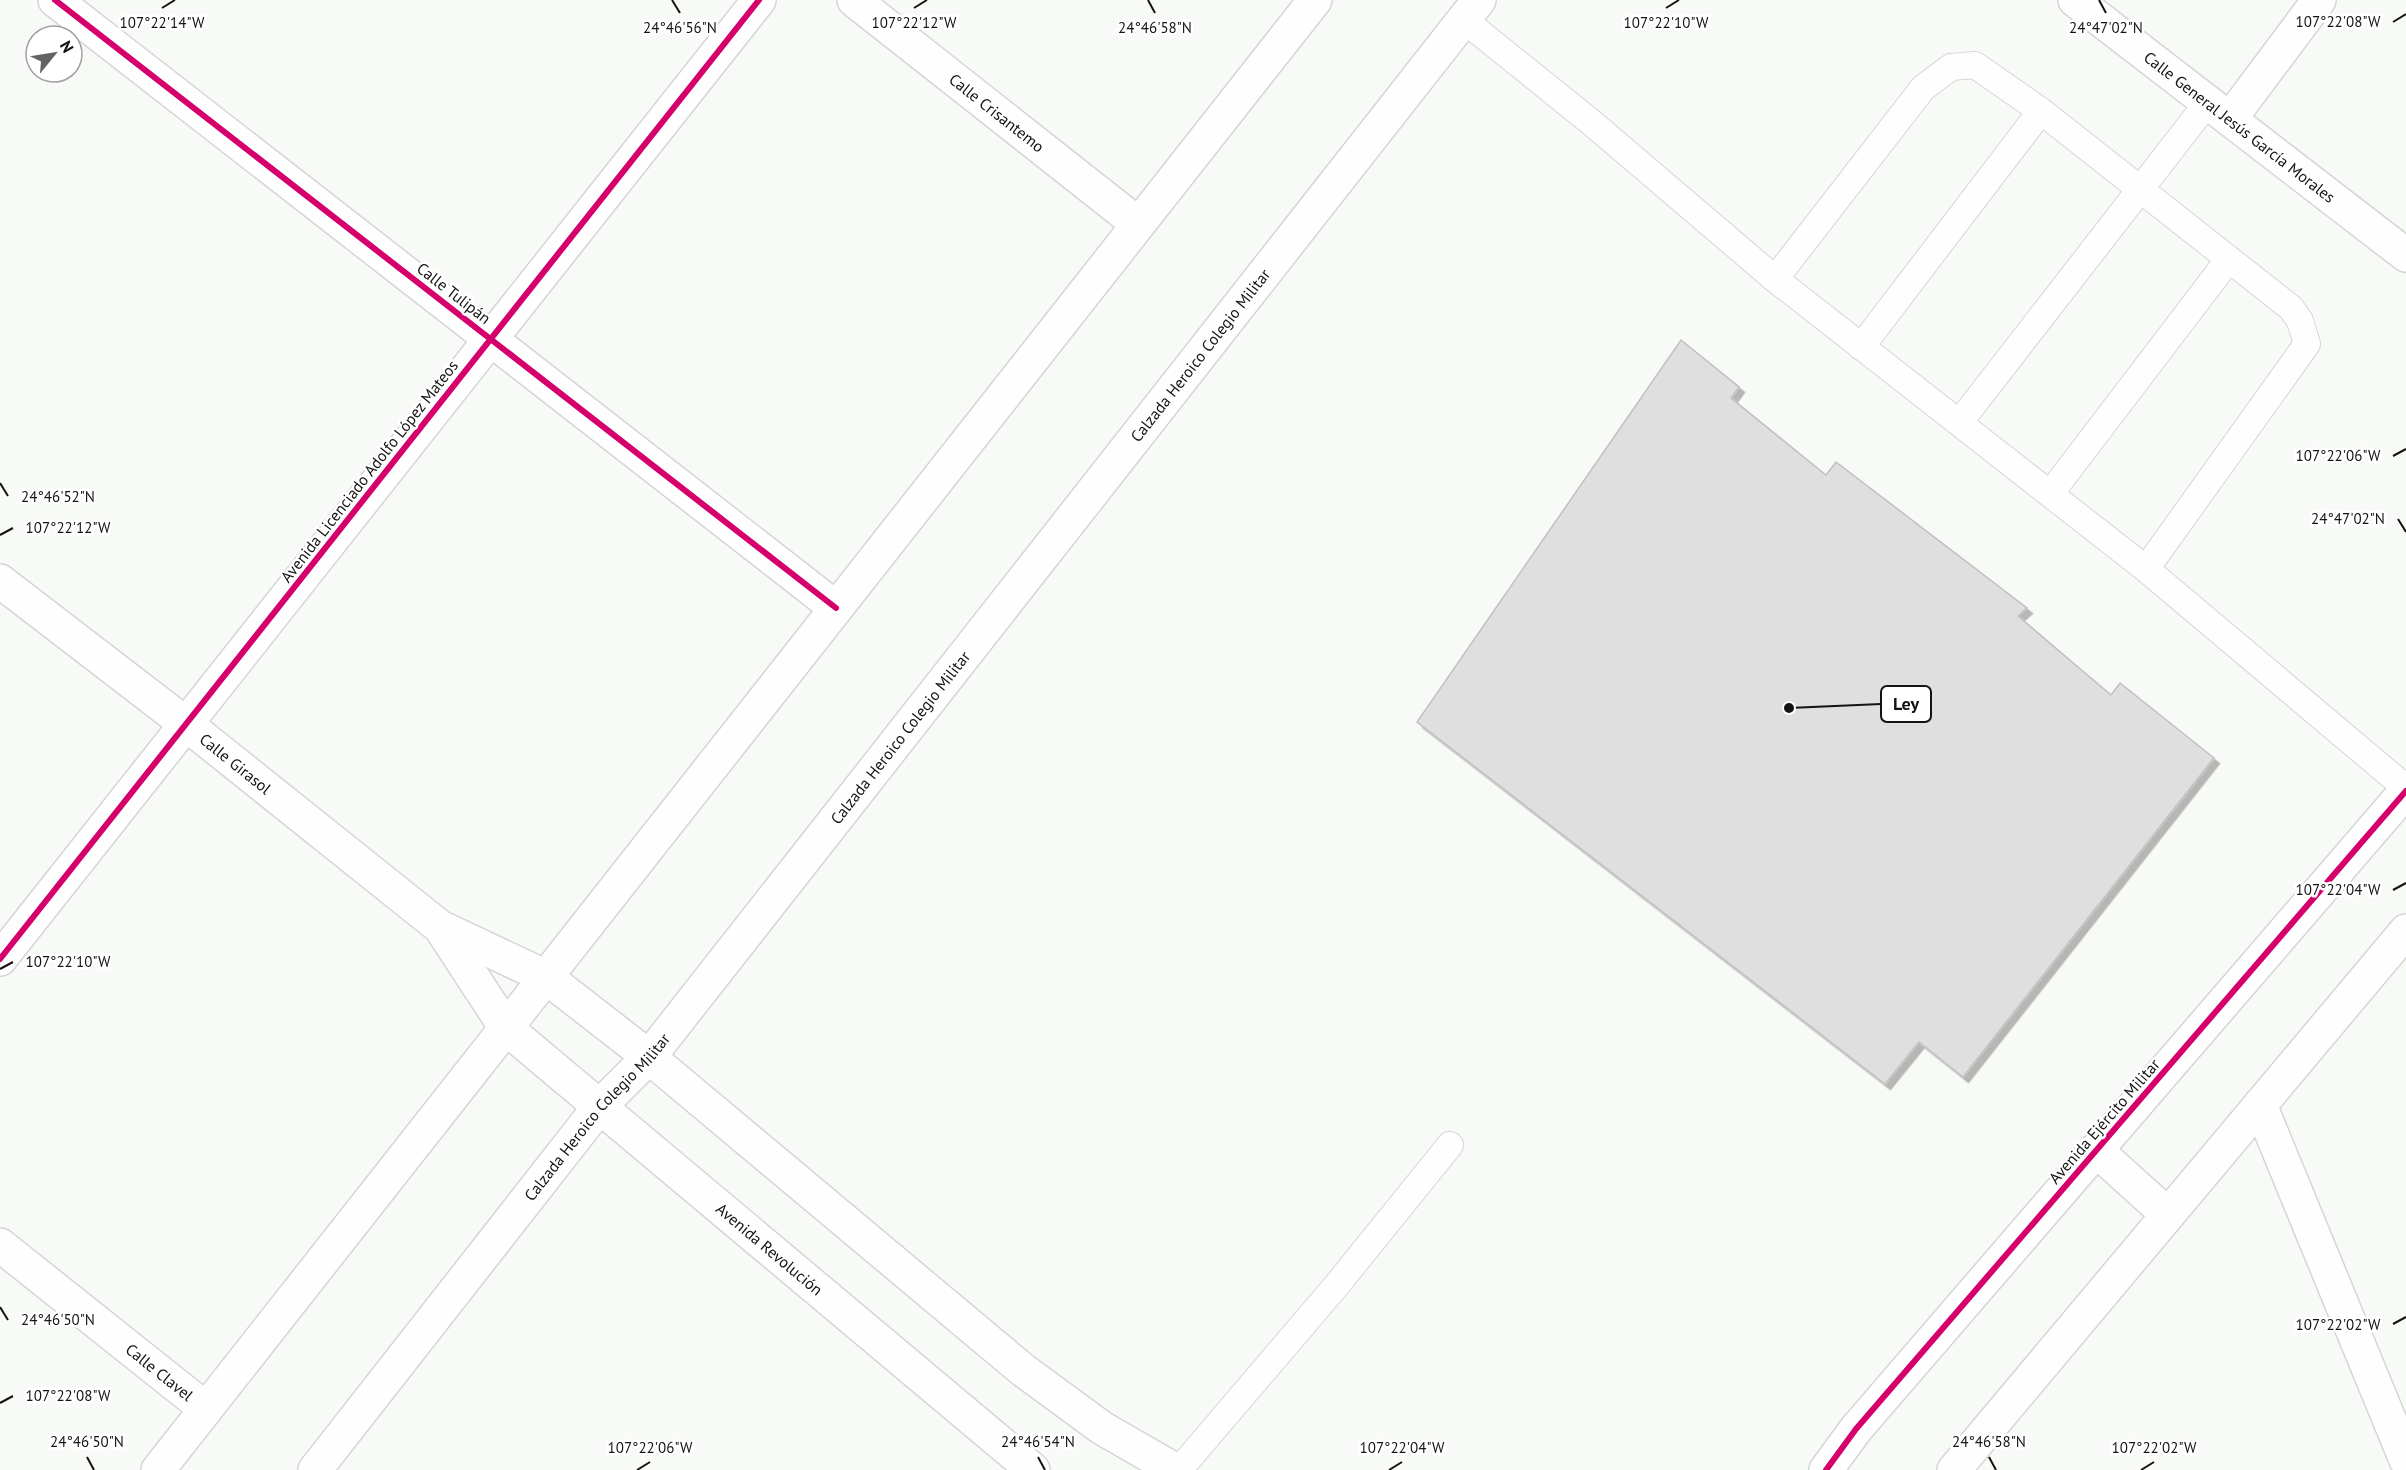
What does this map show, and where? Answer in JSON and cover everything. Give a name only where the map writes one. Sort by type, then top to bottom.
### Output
[{"type":"street","name":"Calle Tulipán","points":[[55,0],[836,608]]},
{"type":"street","name":"Avenida Licenciado Adolfo López Mateos","points":[[0,959],[759,0]]},
{"type":"street","name":"Calle Crisantemo","points":[[854,0],[1138,224]]},
{"type":"street","points":[[158,1470],[1315,0]]},
{"type":"street","name":"Calle General Jesús García Morales","points":[[2075,0],[2406,255]]},
{"type":"street","points":[[2219,111],[2319,0]]},
{"type":"street","name":"Calzada Heroico Colegio Militar","points":[[315,1470],[600,1106],[649,1057],[1464,7]]},
{"type":"street","name":"Calle Girasol","points":[[0,581],[186,724],[440,927],[546,976],[649,1057]]},
{"type":"street","name":"Avenida Ejército Militar","points":[[1826,1470],[1856,1429],[2406,790]]},
{"type":"street","name":"Calle Girasol","points":[[440,927],[506,1028]]},
{"type":"street","points":[[1954,1470],[2406,931]]},
{"type":"street","name":"Avenida Revolución","points":[[506,1028],[1033,1470]]},
{"type":"street","points":[[649,1057],[1023,1370],[1102,1428],[1177,1470]]},
{"type":"street","points":[[2259,1106],[2406,1460]]},
{"type":"street","points":[[2096,1150],[2168,1215]]},
{"type":"street","name":"Calle Clavel","points":[[0,1245],[206,1409]]},
{"type":"lane","points":[[1464,7],[1592,123],[1775,279],[2146,569],[2406,790]]},
{"type":"lane","points":[[1775,279],[1923,88],[1951,67],[1975,65],[2041,111],[2291,308],[2300,321],[2307,344],[2146,569]]},
{"type":"lane","points":[[1861,347],[2041,111]]},
{"type":"lane","points":[[1959,423],[2140,189],[2219,111]]},
{"type":"lane","points":[[2050,494],[2229,259]]},
{"type":"lane","points":[[1177,1470],[1336,1286],[1450,1144]]},
{"type":"building","points":[[1681,340],[1739,387],[1731,398],[1826,475],[1836,462],[2027,608],[2018,616],[2111,695],[2120,683],[2214,758],[1963,1077],[1919,1042],[1885,1084],[1417,722]]},
{"type":"cycle path","points":[[55,0],[836,608]]},
{"type":"cycle path","points":[[0,959],[759,0]]},
{"type":"cycle path","points":[[1826,1470],[1856,1429],[2406,791]]},
{"type":"place","name":"Ley","points":[[1789,708]]}]
